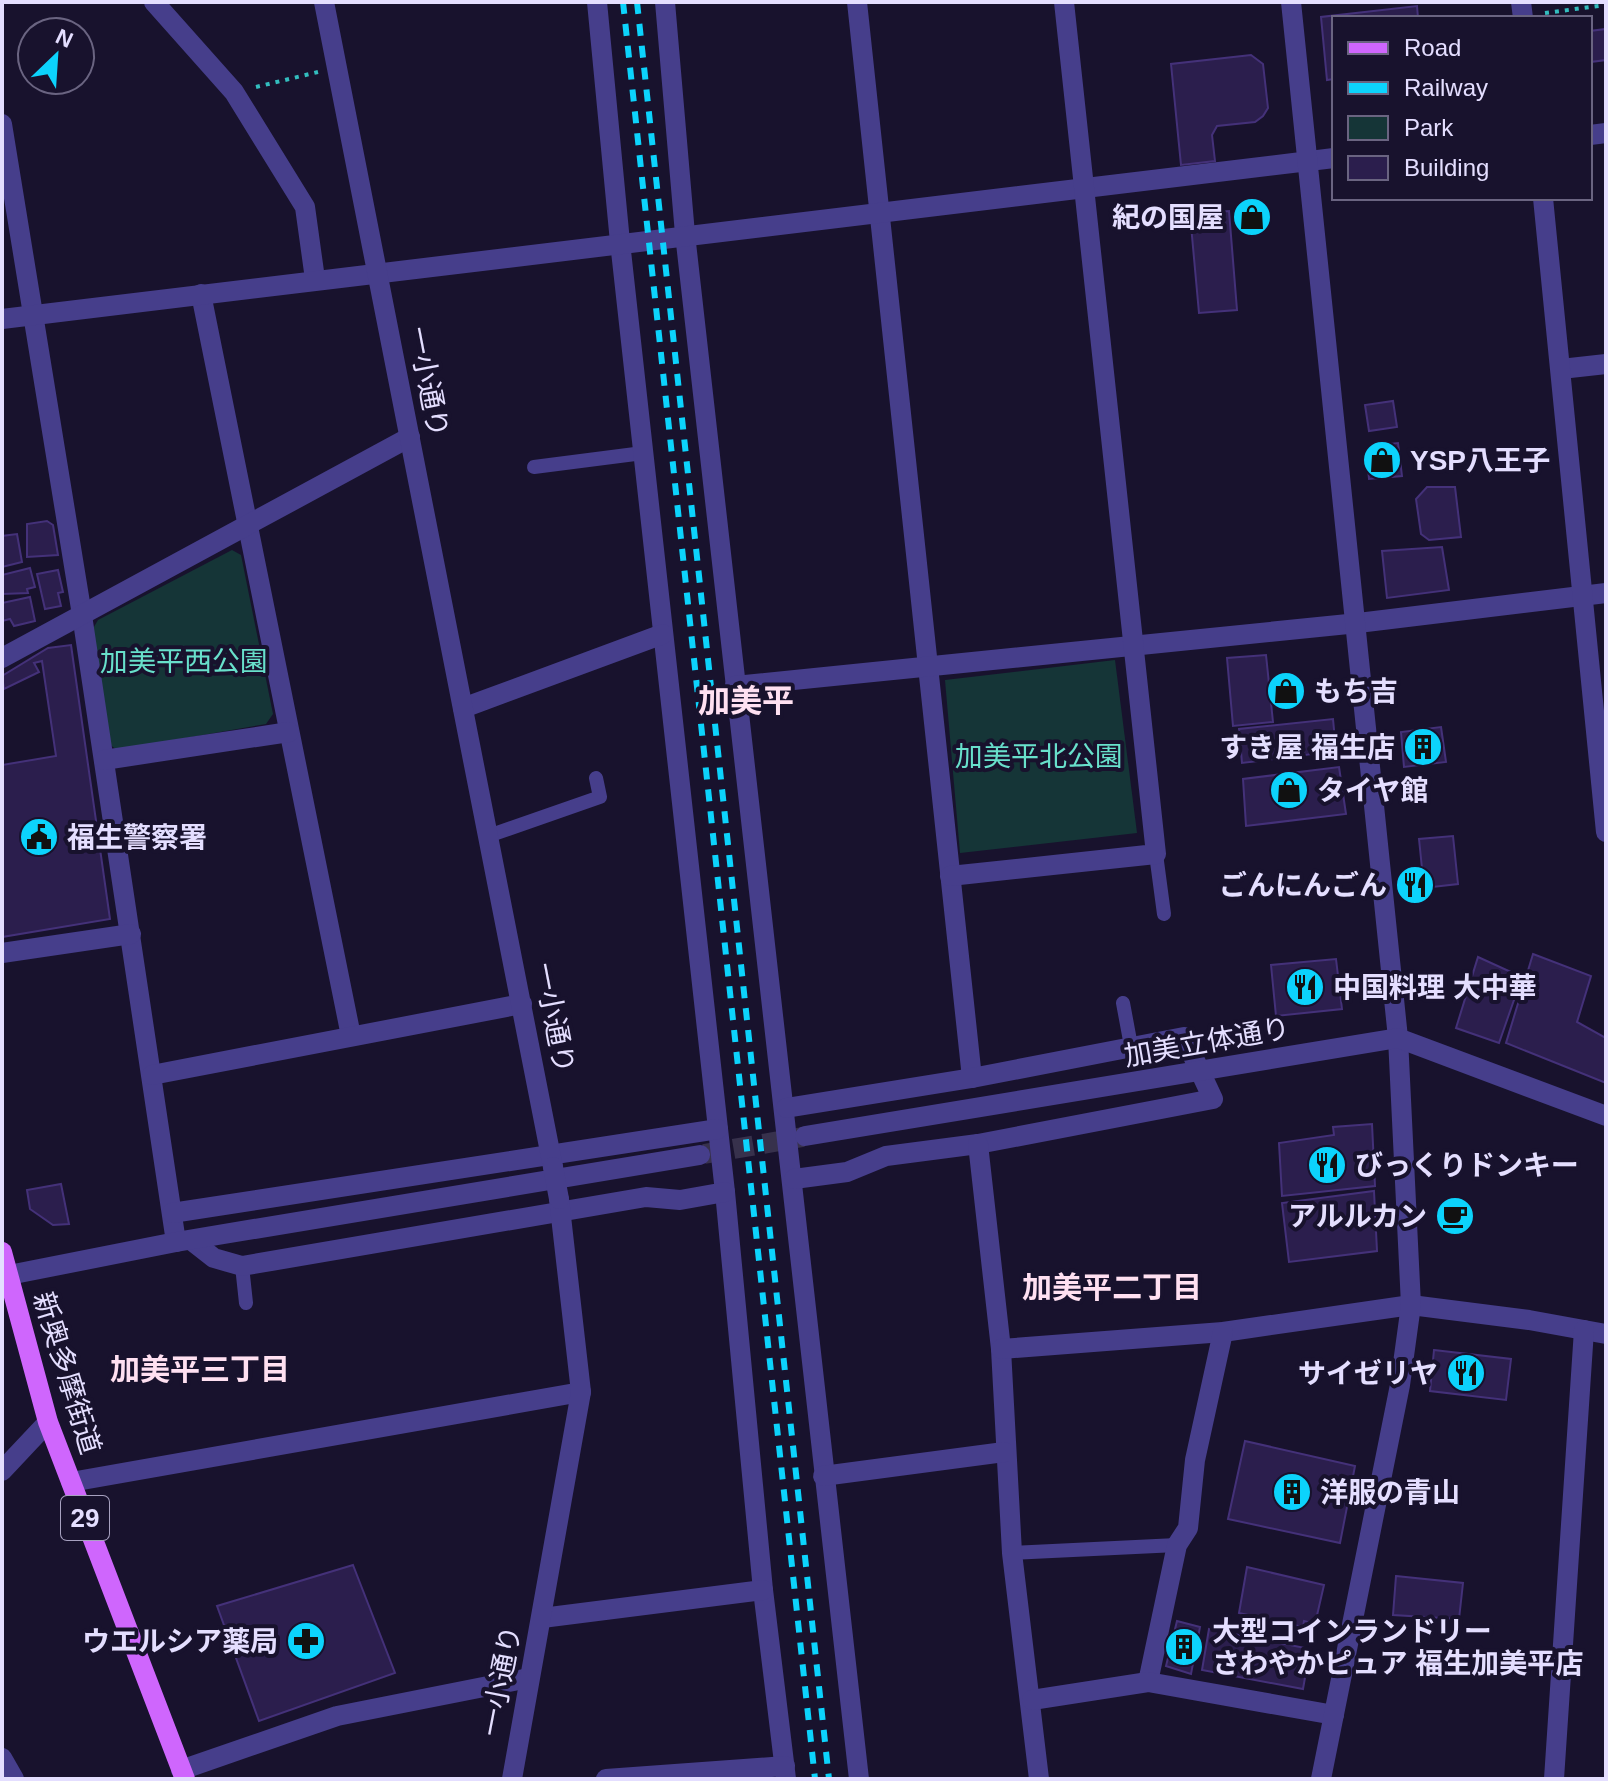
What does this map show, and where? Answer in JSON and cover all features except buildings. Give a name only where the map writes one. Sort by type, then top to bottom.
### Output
[{"type":"main road","name":"新奥多摩街道","points":[[2,1252],[22,1336],[48,1422],[183,1775]]},
{"type":"street","points":[[154,2],[234,92],[305,207],[315,279]]},
{"type":"street","name":"一小通り","points":[[324,2],[463,708],[491,835],[552,1161],[581,1392],[512,1779]]},
{"type":"street","points":[[597,2],[620,242],[725,1192],[763,1590],[786,1773],[606,1779]]},
{"type":"street","points":[[665,2],[685,234],[794,1179],[823,1476],[859,1779]]},
{"type":"street","points":[[857,2],[972,1078]]},
{"type":"street","points":[[950,876],[1156,854],[1064,2]]},
{"type":"street","points":[[1291,2],[1358,623],[1398,1038],[1411,1305],[1400,1385],[1321,1779]]},
{"type":"street","points":[[1521,2],[1530,16]]},
{"type":"street","points":[[2,124],[82,615],[172,1213],[183,1241],[214,1258],[242,1266],[560,1206],[646,1197],[680,1200],[725,1192]]},
{"type":"street","points":[[2,319],[377,271],[1332,158]]},
{"type":"street","points":[[1543,200],[1606,832]]},
{"type":"street","points":[[201,294],[351,1036]]},
{"type":"street","points":[[1561,369],[1606,364]]},
{"type":"street","points":[[2,658],[410,437]]},
{"type":"street","points":[[735,686],[1358,623],[1606,593]]},
{"type":"street","points":[[463,708],[663,634]]},
{"type":"street","points":[[104,760],[289,732]]},
{"type":"street","points":[[2,953],[131,934]]},
{"type":"street","points":[[152,1075],[522,1004]]},
{"type":"street","points":[[786,1108],[972,1078],[1184,1037],[1213,1099],[978,1144],[886,1156],[847,1172],[794,1179]]},
{"type":"street","points":[[1398,1038],[1606,1116]]},
{"type":"street","name":"加美立体通り","points":[[805,1136],[1398,1038]]},
{"type":"street","points":[[172,1213],[439,1170],[552,1161],[718,1129]]},
{"type":"street","points":[[978,1144],[1001,1349],[1004,1452],[1012,1553],[1032,1700],[1039,1779]]},
{"type":"street","points":[[5,1273],[700,1155]]},
{"type":"street","points":[[1001,1349],[1223,1332],[1411,1305],[1606,1334]]},
{"type":"street","points":[[1554,1779],[1584,1330]]},
{"type":"street","points":[[1148,1682],[1177,1545],[1188,1528],[1195,1460],[1223,1332]]},
{"type":"street","points":[[71,1482],[581,1392]]},
{"type":"street","points":[[2,1471],[48,1422]]},
{"type":"street","points":[[823,1476],[1004,1452]]},
{"type":"street","points":[[542,1618],[763,1590]]},
{"type":"street","points":[[183,1775],[337,1716],[529,1678]]},
{"type":"street","points":[[1032,1700],[1148,1682],[1334,1715]]},
{"type":"street","points":[[2,1758],[14,1779]]},
{"type":"lane","points":[[534,467],[643,453]]},
{"type":"lane","points":[[491,835],[600,797],[596,778]]},
{"type":"lane","points":[[1156,854],[1164,914]]},
{"type":"lane","points":[[1123,1003],[1131,1046]]},
{"type":"lane","points":[[242,1266],[246,1303]]},
{"type":"lane","points":[[1012,1553],[1177,1545]]},
{"type":"path","points":[[1530,16],[1606,5]]},
{"type":"path","points":[[234,92],[337,68]]},
{"type":"green space","name":"加美平西公園","points":[[232,550],[241,555],[273,714],[266,724],[117,750],[105,741],[91,632],[98,620]]},
{"type":"green space","name":"加美平北公園","points":[[1115,660],[1137,833],[960,853],[945,680]]},
{"type":"tunnel","points":[[704,1154],[803,1137]]},
{"type":"railway","points":[[623,2],[815,1779]]},
{"type":"railway","points":[[637,2],[829,1779]]},
{"type":"place","name":"紀の国屋","points":[[1252,217]]},
{"type":"place","name":"YSP八王子","points":[[1382,460]]},
{"type":"place","name":"もち吉","points":[[1286,691]]},
{"type":"place","name":"すき屋 福生店","points":[[1423,747]]},
{"type":"place","name":"タイヤ館","points":[[1289,790]]},
{"type":"place","name":"福生警察署","points":[[39,837]]},
{"type":"place","name":"ごんにんごん","points":[[1415,885]]},
{"type":"place","name":"中国料理 大中華","points":[[1305,987]]},
{"type":"place","name":"びっくりドンキー","points":[[1327,1165]]},
{"type":"place","name":"アルルカン","points":[[1455,1216]]},
{"type":"place","name":"サイゼリヤ","points":[[1466,1373]]},
{"type":"place","name":"洋服の青山","points":[[1292,1492]]},
{"type":"place","name":"ウエルシア薬局","points":[[306,1641]]},
{"type":"place","name":"大型コインランドリー さわやかピュア 福生加美平店","points":[[1184,1647]]},
{"type":"district","name":"加美平","points":[[746,701]]},
{"type":"district","name":"加美平二丁目","points":[[1112,1287]]},
{"type":"district","name":"加美平三丁目","points":[[200,1369]]}]
